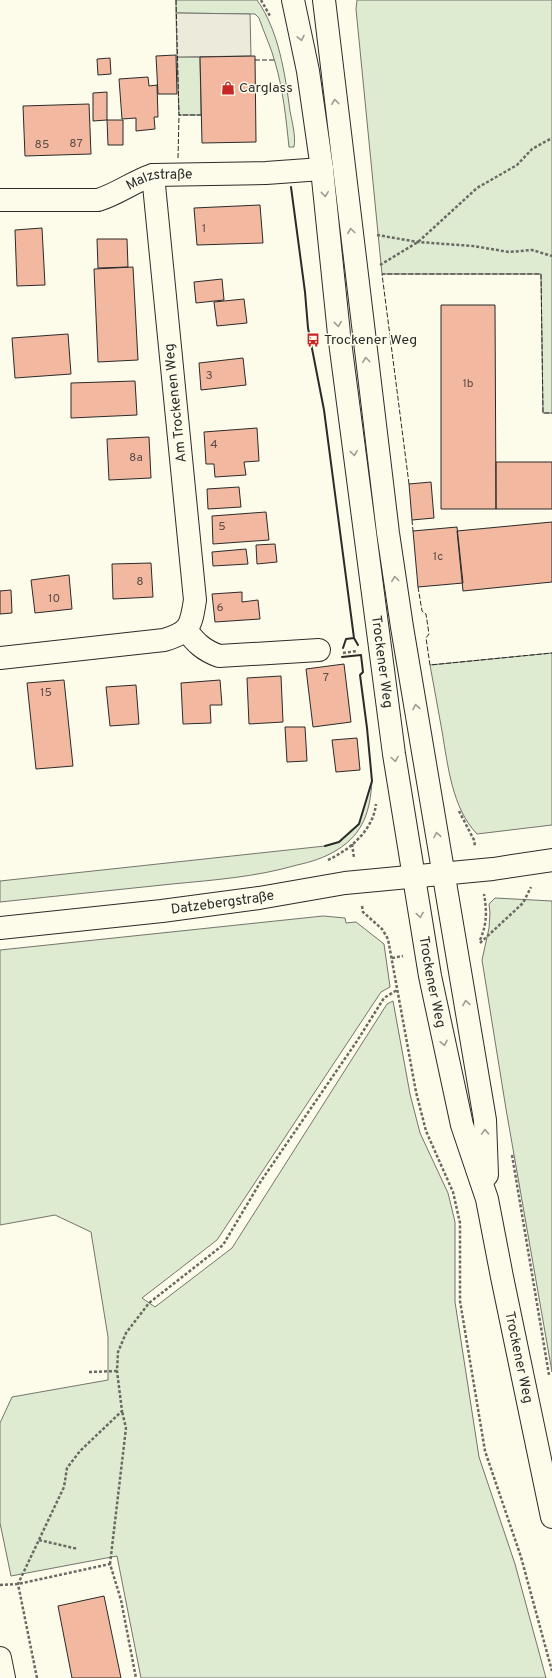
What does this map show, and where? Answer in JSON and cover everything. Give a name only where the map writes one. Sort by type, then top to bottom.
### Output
[{"type":"street","name":"Trockener Weg","points":[[293,0],[308,71],[322,169],[339,334],[394,754],[430,976],[462,1125],[487,1199],[552,1517]]},
{"type":"street","name":"Trockener Weg","points":[[324,0],[388,533],[402,627],[485,1120],[487,1199]]},
{"type":"street","name":"Malzstraße","points":[[0,200],[98,200],[112,195],[141,178],[153,175],[266,173],[322,169]]},
{"type":"street","name":"Am Trockenen Weg","points":[[153,175],[195,600],[192,620],[186,630]]},
{"type":"street","points":[[0,658],[164,640],[176,636],[186,630],[197,645],[207,652],[219,656],[319,650]]},
{"type":"street","name":"Datzebergstraße","points":[[0,928],[162,911],[358,882],[493,869],[548,860]]},
{"type":"street","points":[[0,1658],[4,1678]]},
{"type":"path","points":[[376,267],[418,242],[477,188],[517,164],[532,149],[552,138]]},
{"type":"path","points":[[374,234],[418,242],[472,246],[509,252],[532,250],[552,256]]},
{"type":"path","points":[[352,844],[363,912],[382,928],[388,939],[416,1092],[426,1131],[454,1192],[460,1223],[460,1301],[485,1451],[521,1557],[552,1671]]},
{"type":"path","points":[[478,945],[523,903],[548,860]]},
{"type":"path","points":[[136,1678],[121,1600],[110,1564],[126,1428],[122,1411],[117,1371],[118,1352],[126,1333],[149,1303],[223,1245],[261,1180],[357,1041],[384,998],[397,990]]},
{"type":"path","points":[[512,1150],[549,1376]]},
{"type":"path","points":[[89,1372],[117,1371]]},
{"type":"path","points":[[37,1678],[18,1584],[64,1487],[67,1468],[80,1451],[122,1411]]},
{"type":"path","points":[[39,1540],[78,1549]]},
{"type":"path","points":[[0,1586],[18,1584],[110,1564]]},
{"type":"green space","points":[[176,0],[257,0],[271,25],[280,53],[294,129],[294,147],[289,147],[284,104],[278,72],[272,51],[259,18],[255,14],[176,13]]},
{"type":"green space","points":[[357,0],[552,0],[552,413],[543,413],[541,274],[382,274],[356,9]]},
{"type":"green space","points":[[177,57],[200,57],[201,115],[179,115]]},
{"type":"green space","points":[[552,653],[552,825],[477,834],[462,812],[452,786],[430,665]]},
{"type":"green space","points":[[372,781],[367,812],[354,836],[337,850],[312,861],[282,869],[235,878],[0,902],[0,881],[325,846],[339,842],[359,824]]},
{"type":"green space","points":[[495,898],[552,901],[552,1372],[506,1109],[482,960],[489,928],[489,904]]},
{"type":"green space","points":[[323,916],[345,918],[346,923],[356,922],[384,944],[390,987],[381,992],[217,1240],[142,1298],[155,1307],[232,1248],[387,1004],[393,1001],[410,1094],[420,1133],[448,1193],[455,1222],[455,1302],[479,1457],[515,1564],[546,1678],[141,1678],[117,1556],[11,1576],[0,1523],[0,1423],[12,1397],[108,1380],[108,1337],[91,1232],[55,1215],[0,1225],[0,950]]},
{"type":"shaded area","points":[[176,13],[250,14],[251,56],[177,57]]},
{"type":"building","points":[[176,55],[177,94],[158,94],[156,56]]},
{"type":"building","name":"Carglass","points":[[255,56],[256,142],[202,143],[200,57]]},
{"type":"building","points":[[110,58],[111,74],[98,75],[97,59]]},
{"type":"building","points":[[148,77],[149,86],[157,85],[158,117],[154,117],[155,129],[136,131],[136,118],[122,119],[119,79]]},
{"type":"building","points":[[107,92],[107,120],[93,121],[93,93]]},
{"type":"building","points":[[89,104],[91,154],[25,156],[23,106]]},
{"type":"building","points":[[107,120],[123,120],[123,145],[108,145]]},
{"type":"building","points":[[260,205],[263,243],[197,245],[194,208]]},
{"type":"building","points":[[42,228],[45,285],[17,286],[15,230]]},
{"type":"building","points":[[97,239],[127,239],[128,267],[98,268]]},
{"type":"building","points":[[133,267],[138,360],[98,362],[94,269]]},
{"type":"building","points":[[222,279],[224,300],[196,303],[194,282]]},
{"type":"building","points":[[244,299],[247,323],[217,326],[214,302]]},
{"type":"building","points":[[441,305],[495,305],[496,509],[441,509]]},
{"type":"building","points":[[68,334],[71,374],[15,378],[12,338]]},
{"type":"building","points":[[243,358],[246,385],[201,390],[199,363]]},
{"type":"building","points":[[135,381],[137,415],[71,418],[71,383]]},
{"type":"building","points":[[257,428],[259,461],[244,462],[246,475],[215,477],[214,464],[206,464],[204,432]]},
{"type":"building","points":[[149,437],[151,478],[109,480],[107,439]]},
{"type":"building","points":[[496,462],[552,462],[552,509],[496,509]]},
{"type":"building","points":[[431,482],[434,518],[412,520],[409,484]]},
{"type":"building","points":[[239,487],[241,507],[208,509],[207,489]]},
{"type":"building","points":[[266,512],[269,540],[213,544],[212,516]]},
{"type":"building","points":[[552,522],[552,582],[463,591],[457,531]]},
{"type":"building","points":[[457,527],[463,583],[418,587],[413,531]]},
{"type":"building","points":[[275,544],[277,562],[257,564],[256,545]]},
{"type":"building","points":[[246,549],[248,564],[213,566],[212,552]]},
{"type":"building","points":[[151,563],[153,597],[113,599],[112,564]]},
{"type":"building","points":[[69,575],[72,609],[35,613],[31,580]]},
{"type":"building","points":[[11,590],[12,613],[0,614],[0,591]]},
{"type":"building","points":[[242,592],[242,602],[258,600],[260,619],[215,622],[212,594]]},
{"type":"building","points":[[344,664],[351,722],[313,727],[306,669]]},
{"type":"building","points":[[281,676],[283,722],[249,724],[247,678]]},
{"type":"building","points":[[64,680],[73,766],[36,769],[27,683]]},
{"type":"building","points":[[220,680],[222,705],[210,705],[211,723],[183,724],[181,683]]},
{"type":"building","points":[[136,685],[139,724],[110,726],[106,687]]},
{"type":"building","points":[[285,727],[305,727],[307,761],[287,762]]},
{"type":"building","points":[[357,738],[360,770],[336,772],[332,740]]},
{"type":"building","points":[[104,1596],[121,1678],[72,1678],[58,1606]]},
{"type":"fence","points":[[176,0],[179,115],[201,115]]},
{"type":"fence","points":[[255,60],[275,60]]},
{"type":"fence","points":[[178,158],[179,115]]},
{"type":"fence","points":[[409,484],[382,274],[541,274],[543,413],[552,413]]},
{"type":"fence","points":[[412,520],[413,531]]},
{"type":"fence","points":[[418,587],[422,611],[426,614],[429,634],[426,638],[430,665],[552,653]]},
{"type":"wall","points":[[291,187],[305,292],[308,328],[324,410],[354,638],[358,645]]},
{"type":"wall","points":[[343,648],[346,639],[354,638]]},
{"type":"wall","points":[[325,846],[339,842],[359,824],[372,781],[360,675],[363,672],[361,655],[342,657]]},
{"type":"place","name":"Carglass","points":[[228,88]]},
{"type":"place","name":"Trockener Weg","points":[[313,340]]}]
